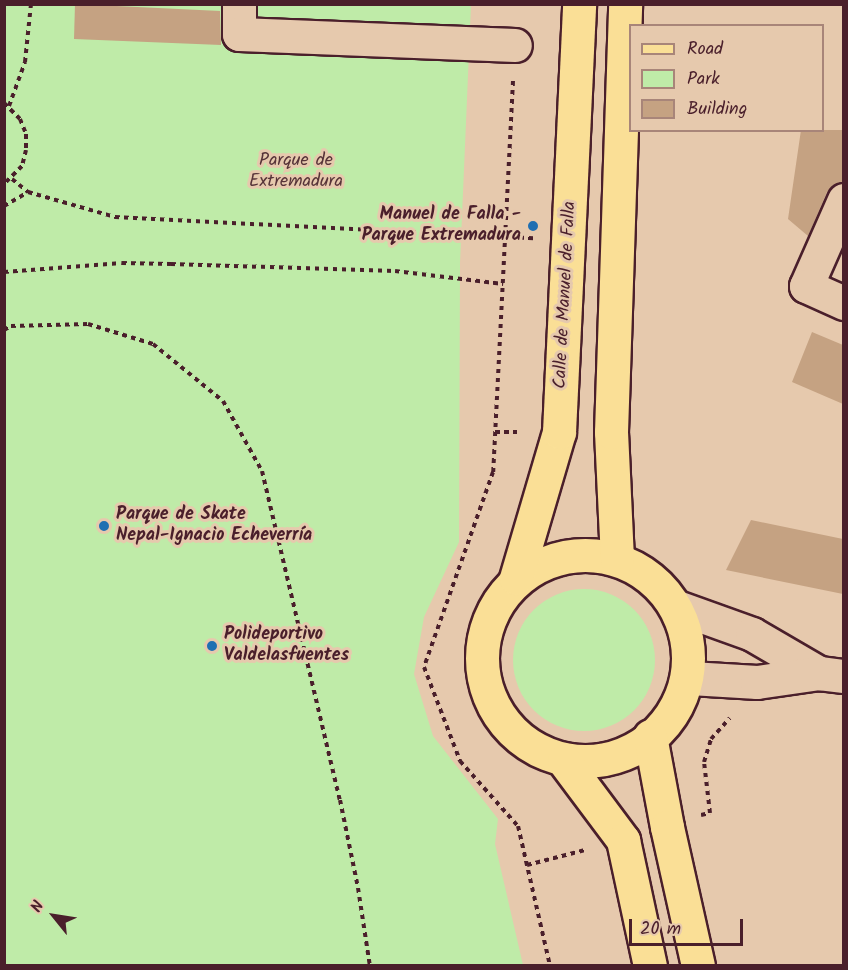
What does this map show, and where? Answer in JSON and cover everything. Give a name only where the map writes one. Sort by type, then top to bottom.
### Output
[{"type":"main road","name":"Calle de Manuel de Falla","points":[[516,579],[559,432],[579,4]]},
{"type":"main road","points":[[617,559],[611,432],[625,4]]},
{"type":"main road","points":[[590,554],[617,559],[662,584],[677,607],[690,641],[690,678],[675,709],[651,736],[634,748],[605,758],[564,761],[550,757],[518,739],[494,711],[485,689],[480,652],[493,607],[516,579],[556,559],[590,554]]},
{"type":"main road","points":[[651,736],[666,827],[698,966]]},
{"type":"main road","points":[[564,761],[623,840],[650,966]]},
{"type":"street","points":[[239,4],[239,34],[515,45]]},
{"type":"street","points":[[843,200],[806,286],[843,303]]},
{"type":"street","points":[[677,607],[752,634],[831,674]]},
{"type":"street","points":[[690,678],[757,682],[831,674]]},
{"type":"path","points":[[4,184],[12,179],[22,166],[26,142],[20,118],[7,104],[25,62],[31,4]]},
{"type":"path","points":[[515,45],[493,472],[424,667],[460,761],[518,826],[550,966]]},
{"type":"path","points":[[12,179],[28,192],[115,217],[569,239]]},
{"type":"path","points":[[4,206],[28,192]]},
{"type":"path","points":[[4,272],[122,263],[171,264],[395,271],[502,284]]},
{"type":"path","points":[[4,330],[11,326],[88,324],[153,344],[223,401],[262,471],[340,800],[358,888],[370,966]]},
{"type":"path","points":[[666,827],[710,813],[704,762],[711,739],[729,718],[738,712]]},
{"type":"green space","name":"Polideportivo Valdelasfuentes","points":[[5,5],[471,5],[460,263],[459,542],[424,617],[414,674],[433,736],[498,819],[495,844],[523,965],[5,966]]},
{"type":"green space","points":[[584,589],[611,595],[634,610],[649,633],[655,660],[649,687],[634,710],[611,725],[584,731],[557,725],[534,710],[519,687],[513,660],[519,633],[534,610],[557,595]]},
{"type":"building","points":[[75,4],[220,11],[221,45],[74,39]]},
{"type":"building","points":[[843,130],[843,182],[833,185],[827,192],[808,236],[788,219],[801,132]]},
{"type":"building","points":[[812,332],[843,345],[843,404],[792,382]]},
{"type":"building","points":[[751,520],[843,539],[843,594],[726,570]]},
{"type":"place","name":"Manuel de Falla - Parque Extremadura","points":[[533,226]]},
{"type":"place","name":"Parque de Skate Nepal-Ignacio Echeverría","points":[[104,526]]},
{"type":"place","name":"Polideportivo Valdelasfuentes","points":[[212,646]]},
{"type":"park label","name":"Parque de Extremadura","points":[[296,172]]}]
